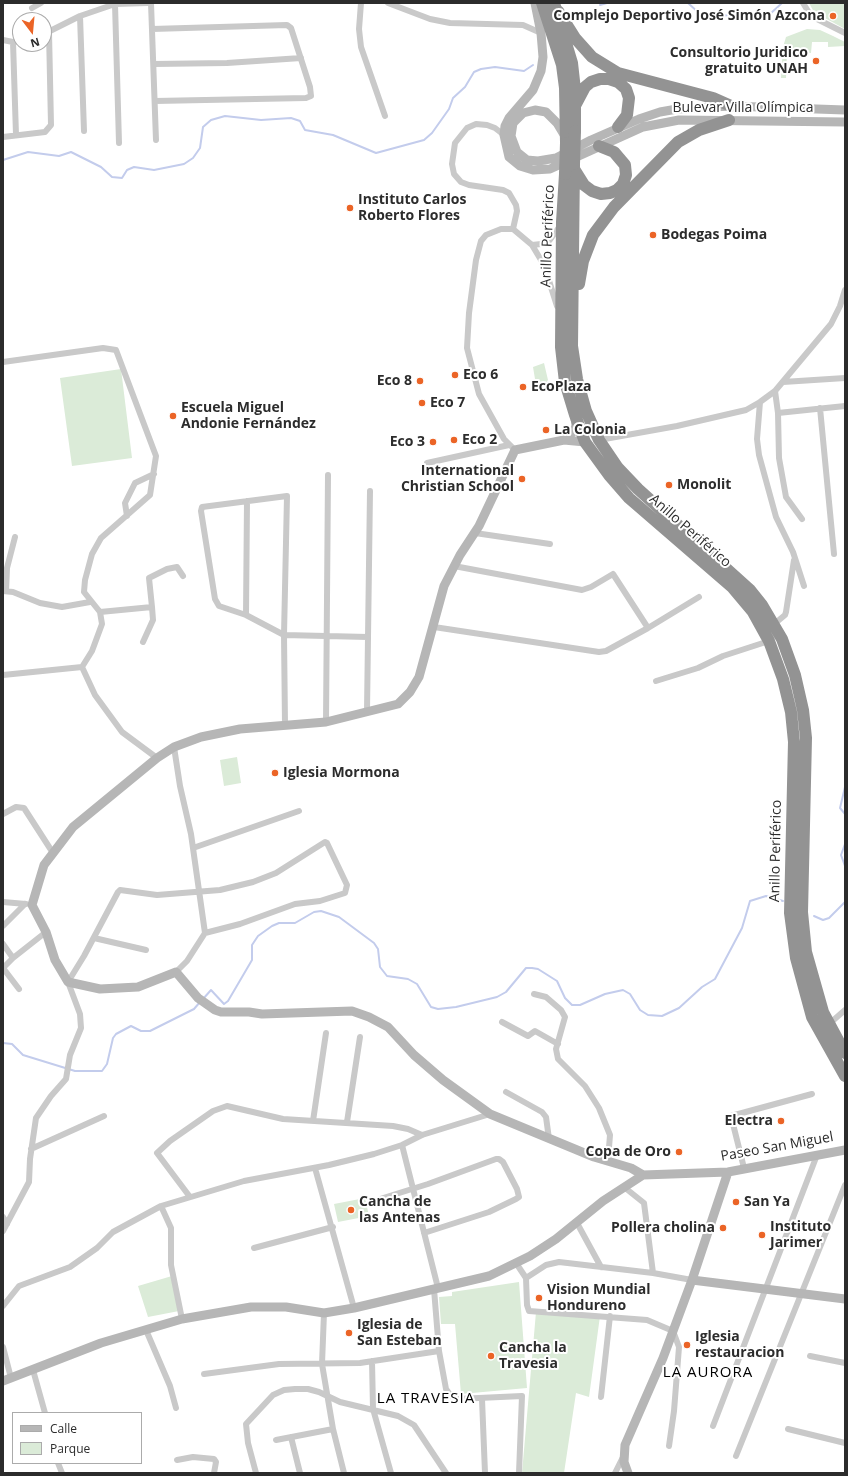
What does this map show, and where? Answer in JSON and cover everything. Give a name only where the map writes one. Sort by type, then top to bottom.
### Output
[{"type":"highway","name":"Anillo Periférico","points":[[542,3],[562,65],[565,88],[571,168],[572,346],[577,379],[586,411],[599,440],[618,468],[638,489],[750,590],[782,638],[795,675],[803,710],[806,738],[802,912],[806,952],[823,1012],[845,1053]]},
{"type":"highway","name":"Anillo Periférico","points":[[556,7],[572,63],[576,105],[569,137]]},
{"type":"highway","points":[[556,7],[575,38],[592,57],[618,72],[713,98],[731,106]]},
{"type":"highway","points":[[576,105],[585,87],[591,82],[600,79],[609,79],[618,82],[626,89],[629,98],[627,115],[618,127]]},
{"type":"highway","points":[[573,314],[583,261],[593,235],[614,207],[678,142],[700,130],[729,120]]},
{"type":"highway","points":[[571,168],[584,185],[592,191],[601,194],[610,193],[617,190],[623,184],[626,175],[625,165],[614,152],[599,146]]},
{"type":"highway","name":"Anillo Periférico","points":[[571,168],[562,222],[560,347],[566,382],[575,416],[586,442],[609,475],[629,498],[732,587],[752,612],[769,641],[783,679],[791,712],[794,742],[790,913],[796,958],[812,1017],[845,1076]]},
{"type":"street","points":[[32,8],[41,3]]},
{"type":"street","points":[[52,30],[80,16],[115,4],[148,3]]},
{"type":"street","points":[[151,3],[156,140]]},
{"type":"street","points":[[361,3],[359,29],[361,47],[385,116]]},
{"type":"street","points":[[388,3],[430,19],[450,24],[523,25],[541,33]]},
{"type":"street","points":[[513,229],[517,211],[516,205],[509,193],[503,190],[469,185],[461,182],[454,174],[452,164],[455,143],[467,128],[476,124],[486,125],[504,135],[505,126],[509,118],[533,90],[541,71],[543,57],[541,33],[535,3]]},
{"type":"street","points":[[803,3],[811,16],[845,33]]},
{"type":"street","points":[[115,4],[119,143]]},
{"type":"street","points":[[80,16],[84,131]]},
{"type":"street","points":[[152,29],[287,24],[291,28],[310,87],[311,96],[306,98],[155,101]]},
{"type":"street","points":[[3,40],[12,42]]},
{"type":"street","points":[[12,52],[16,135]]},
{"type":"street","points":[[3,137],[45,132],[51,125],[47,52]]},
{"type":"street","points":[[154,64],[227,63],[301,58]]},
{"type":"street","name":"Bulevar Villa Olímpica","points":[[569,137],[546,112],[535,110],[523,113],[513,123],[511,136],[517,152],[527,160],[538,161],[556,158],[618,127],[660,112],[677,109],[731,106],[845,110]]},
{"type":"street","name":"Bulevar Villa Olímpica","points":[[504,135],[510,157],[520,166],[533,170],[550,169],[643,127],[679,120],[845,122]]},
{"type":"street","points":[[532,245],[549,241],[562,222]]},
{"type":"street","points":[[512,448],[501,433],[479,394],[467,348],[472,287],[481,241],[486,235],[494,231],[513,229],[532,245],[544,265],[554,293],[561,323]]},
{"type":"street","points":[[599,440],[677,426],[746,410],[760,402],[775,391],[831,324],[840,306],[845,290]]},
{"type":"street","points":[[3,362],[103,348],[116,350],[156,456],[150,495],[128,516],[101,538],[92,554],[85,580],[84,592],[90,602],[100,612],[102,624],[92,652],[82,667]]},
{"type":"street","points":[[783,382],[845,378]]},
{"type":"street","points":[[775,391],[778,413],[779,458],[786,497],[802,519]]},
{"type":"street","points":[[760,402],[757,448],[776,517],[804,586]]},
{"type":"street","points":[[778,413],[845,406]]},
{"type":"street","points":[[820,408],[834,554]]},
{"type":"street","points":[[564,440],[573,432],[576,426],[575,416]]},
{"type":"street","points":[[427,463],[564,440],[586,442]]},
{"type":"street","points":[[3,926],[28,904],[44,864],[73,827],[157,758],[174,747],[209,736],[240,729],[326,722],[398,704],[410,692],[419,677],[434,628],[438,604],[444,586],[474,533],[512,448]]},
{"type":"street","points":[[128,516],[125,503],[134,483],[154,474]]},
{"type":"street","points":[[326,722],[328,475]]},
{"type":"street","points":[[367,711],[370,491]]},
{"type":"street","points":[[285,725],[284,635],[287,496],[202,507],[201,511],[215,599],[219,606],[246,615],[284,635],[368,637]]},
{"type":"street","points":[[246,501],[246,615]]},
{"type":"street","points":[[474,533],[550,544]]},
{"type":"street","points":[[15,536],[7,568],[5,591],[40,603],[62,607],[90,602]]},
{"type":"street","points":[[773,624],[785,615],[786,612],[794,559]]},
{"type":"street","points":[[454,566],[582,590],[591,588],[613,574],[648,628]]},
{"type":"street","points":[[143,642],[153,620],[149,578],[168,569],[177,567],[183,576]]},
{"type":"street","points":[[434,628],[599,652],[613,648],[699,597]]},
{"type":"street","points":[[100,612],[152,607]]},
{"type":"street","points":[[656,681],[698,668],[723,656],[769,641]]},
{"type":"street","points":[[3,675],[82,667]]},
{"type":"street","points":[[82,667],[95,695],[122,732],[157,758]]},
{"type":"street","points":[[174,747],[180,786],[193,848],[205,934]]},
{"type":"street","points":[[3,814],[16,807],[24,808],[53,853]]},
{"type":"street","points":[[193,848],[299,811]]},
{"type":"street","points":[[325,842],[327,843],[348,885],[345,893],[320,901],[295,904],[240,924],[205,934],[193,948],[186,961],[176,972],[138,987],[100,989],[68,982],[120,890],[157,895],[199,893],[220,890],[253,882],[276,873],[325,842]]},
{"type":"street","points":[[3,902],[28,904]]},
{"type":"street","points":[[3,1231],[29,1182],[31,1149],[36,1118],[51,1096],[66,1079],[70,1056],[81,1028],[80,1014],[68,982],[55,960],[46,932],[28,904]]},
{"type":"street","points":[[19,989],[3,968],[13,958],[46,932]]},
{"type":"street","points":[[94,938],[146,950]]},
{"type":"street","points":[[3,944],[13,958]]},
{"type":"street","points":[[176,972],[201,1001],[221,1012],[249,1012],[262,1014],[352,1011],[369,1016],[388,1027],[414,1055],[437,1075],[490,1114],[594,1157],[608,1160],[643,1175]]},
{"type":"street","points":[[534,994],[546,997],[561,1010],[565,1017],[558,1044],[558,1060],[585,1086],[599,1108],[610,1135],[608,1160]]},
{"type":"street","points":[[829,1024],[845,1010]]},
{"type":"street","points":[[502,1022],[528,1036],[535,1031],[558,1044]]},
{"type":"street","points":[[313,1120],[326,1033]]},
{"type":"street","points":[[347,1122],[360,1037]]},
{"type":"street","points":[[506,1092],[542,1112],[546,1117],[549,1139]]},
{"type":"street","points":[[744,1168],[731,1116],[812,1094]]},
{"type":"street","points":[[190,1197],[157,1153],[170,1141],[213,1112],[226,1106],[250,1110],[271,1117],[393,1126],[408,1129],[422,1135]]},
{"type":"street","points":[[3,1306],[19,1286],[70,1268],[97,1248],[113,1232],[160,1206],[244,1181],[315,1168],[374,1154],[422,1135],[490,1114]]},
{"type":"street","points":[[31,1149],[104,1116]]},
{"type":"street","points":[[402,1144],[436,1288],[439,1351],[446,1389],[450,1396],[457,1399],[522,1396],[519,1473]]},
{"type":"street","name":"Paseo San Miguel","points":[[643,1175],[728,1172],[845,1150]]},
{"type":"street","points":[[713,1426],[818,1155]]},
{"type":"street","points":[[380,1199],[498,1159],[503,1162],[519,1195],[516,1199],[489,1212],[424,1233]]},
{"type":"street","points":[[315,1168],[333,1227],[354,1308]]},
{"type":"street","points":[[628,1473],[624,1456],[625,1445],[673,1331],[692,1280],[728,1172]]},
{"type":"street","points":[[3,1347],[7,1380],[101,1343],[182,1319],[251,1307],[286,1307],[324,1313],[354,1308],[489,1276],[516,1263],[556,1239],[577,1224],[603,1201],[643,1175]]},
{"type":"street","points":[[736,1456],[845,1185]]},
{"type":"street","points":[[624,1187],[644,1204],[653,1273]]},
{"type":"street","points":[[160,1206],[172,1228],[171,1265],[182,1319]]},
{"type":"street","points":[[3,1217],[7,1224]]},
{"type":"street","points":[[577,1224],[601,1267]]},
{"type":"street","points":[[254,1248],[333,1227]]},
{"type":"street","points":[[526,1278],[553,1262],[653,1273],[692,1280],[845,1299]]},
{"type":"street","points":[[516,1263],[526,1278],[527,1305],[529,1311],[647,1320],[673,1331],[679,1347],[674,1411],[669,1446]]},
{"type":"street","points":[[324,1313],[322,1364],[332,1429],[344,1473]]},
{"type":"street","points":[[601,1397],[610,1316]]},
{"type":"street","points":[[146,1330],[170,1386],[176,1408]]},
{"type":"street","points":[[204,1374],[279,1364],[348,1364],[439,1351]]},
{"type":"street","points":[[810,1356],[845,1363]]},
{"type":"street","points":[[372,1361],[373,1410],[391,1473]]},
{"type":"street","points":[[33,1370],[45,1412]]},
{"type":"street","points":[[256,1473],[248,1443],[246,1424],[272,1395],[290,1389],[308,1389],[319,1392],[340,1402],[398,1416],[414,1425],[446,1473]]},
{"type":"street","points":[[482,1399],[485,1473]]},
{"type":"street","points":[[276,1440],[332,1429]]},
{"type":"street","points":[[788,1429],[845,1443]]},
{"type":"street","points":[[291,1437],[300,1473]]},
{"type":"street","points":[[615,1473],[624,1456]]},
{"type":"street","points":[[177,1460],[193,1457],[214,1459],[216,1462],[214,1473]]},
{"type":"green space","name":"Complejo Deportivo José Simón Azcona","points":[[809,3],[845,3],[845,29],[814,12]]},
{"type":"green space","points":[[807,29],[820,30],[845,42],[845,46],[828,47],[828,42],[812,42],[811,53],[787,52],[786,78],[781,78],[783,47],[786,37]]},
{"type":"green space","points":[[544,363],[548,380],[543,387],[536,385],[533,367]]},
{"type":"green space","points":[[121,369],[132,458],[72,466],[60,378]]},
{"type":"green space","points":[[237,757],[241,783],[224,786],[220,760]]},
{"type":"green space","name":"Cancha de las Antenas","points":[[365,1198],[369,1216],[338,1222],[334,1204]]},
{"type":"green space","points":[[172,1276],[179,1311],[148,1317],[138,1286]]},
{"type":"green space","name":"Cancha la Travesia","points":[[519,1282],[527,1388],[461,1394],[455,1324],[441,1324],[439,1297],[452,1296],[452,1292]]},
{"type":"green space","points":[[536,1312],[600,1316],[589,1397],[576,1393],[564,1473],[522,1473]]},
{"type":"waterway","points":[[600,5],[607,3]]},
{"type":"waterway","points":[[688,3],[699,13],[744,17],[758,17],[770,14],[782,3]]},
{"type":"waterway","points":[[3,160],[28,152],[59,156],[71,152],[101,167],[112,177],[122,178],[127,170],[134,167],[154,170],[184,164],[193,158],[200,148],[203,127],[211,120],[225,116],[261,120],[291,118],[300,121],[305,130],[333,135],[376,153],[424,140],[432,133],[449,109],[453,98],[465,87],[474,72],[481,69],[495,67],[524,71],[533,65]]},
{"type":"waterway","points":[[845,787],[840,808],[845,814]]},
{"type":"waterway","points":[[845,844],[841,855],[845,866]]},
{"type":"waterway","points":[[203,999],[211,990],[224,1004],[228,1001],[252,960],[252,945],[258,936],[279,923],[295,923],[314,912],[321,911],[339,917],[374,943],[378,949],[380,967],[387,976],[408,979],[417,984],[431,1007],[438,1009],[456,1007],[497,997],[506,992],[526,968],[532,968],[538,969],[557,981],[565,998],[572,1005],[580,1005],[605,994],[623,990],[630,994],[640,1010],[648,1015],[662,1016],[679,1008],[702,987],[715,979],[742,928],[750,901],[766,896],[783,901]]},
{"type":"waterway","points":[[814,916],[823,920],[829,918],[845,902]]},
{"type":"waterway","points":[[3,1043],[12,1044],[23,1055],[75,1071],[102,1071],[107,1064],[113,1038],[116,1034],[131,1026],[141,1031],[150,1031],[194,1009],[200,1002]]},
{"type":"place","name":"Complejo Deportivo José Simón Azcona","points":[[833,16]]},
{"type":"place","name":"Consultorio Juridico gratuito UNAH","points":[[816,61]]},
{"type":"place","name":"Instituto Carlos Roberto Flores","points":[[350,208]]},
{"type":"place","name":"Bodegas Poima","points":[[653,235]]},
{"type":"place","name":"Eco 6","points":[[455,375]]},
{"type":"place","name":"Eco 8","points":[[420,381]]},
{"type":"place","name":"EcoPlaza","points":[[523,387]]},
{"type":"place","name":"Eco 7","points":[[422,403]]},
{"type":"place","name":"Escuela Miguel Andonie Fernández","points":[[173,416]]},
{"type":"place","name":"La Colonia","points":[[546,430]]},
{"type":"place","name":"Eco 2","points":[[454,440]]},
{"type":"place","name":"Eco 3","points":[[433,442]]},
{"type":"place","name":"International Christian School","points":[[522,479]]},
{"type":"place","name":"Monolit","points":[[669,485]]},
{"type":"place","name":"Iglesia Mormona","points":[[275,773]]},
{"type":"place","name":"Electra","points":[[781,1121]]},
{"type":"place","name":"Copa de Oro","points":[[679,1152]]},
{"type":"place","name":"San Ya","points":[[736,1202]]},
{"type":"place","name":"Cancha de las Antenas","points":[[351,1210]]},
{"type":"place","name":"Pollera cholina","points":[[723,1228]]},
{"type":"place","name":"Instituto Jarimer","points":[[762,1235]]},
{"type":"place","name":"Vision Mundial Hondureno","points":[[539,1298]]},
{"type":"place","name":"Iglesia de San Esteban","points":[[349,1333]]},
{"type":"place","name":"Iglesia restauracion","points":[[687,1345]]},
{"type":"place","name":"Cancha la Travesia","points":[[491,1356]]},
{"type":"district","name":"LA AURORA","points":[[708,1373]]},
{"type":"district","name":"LA TRAVESIA","points":[[426,1399]]}]
